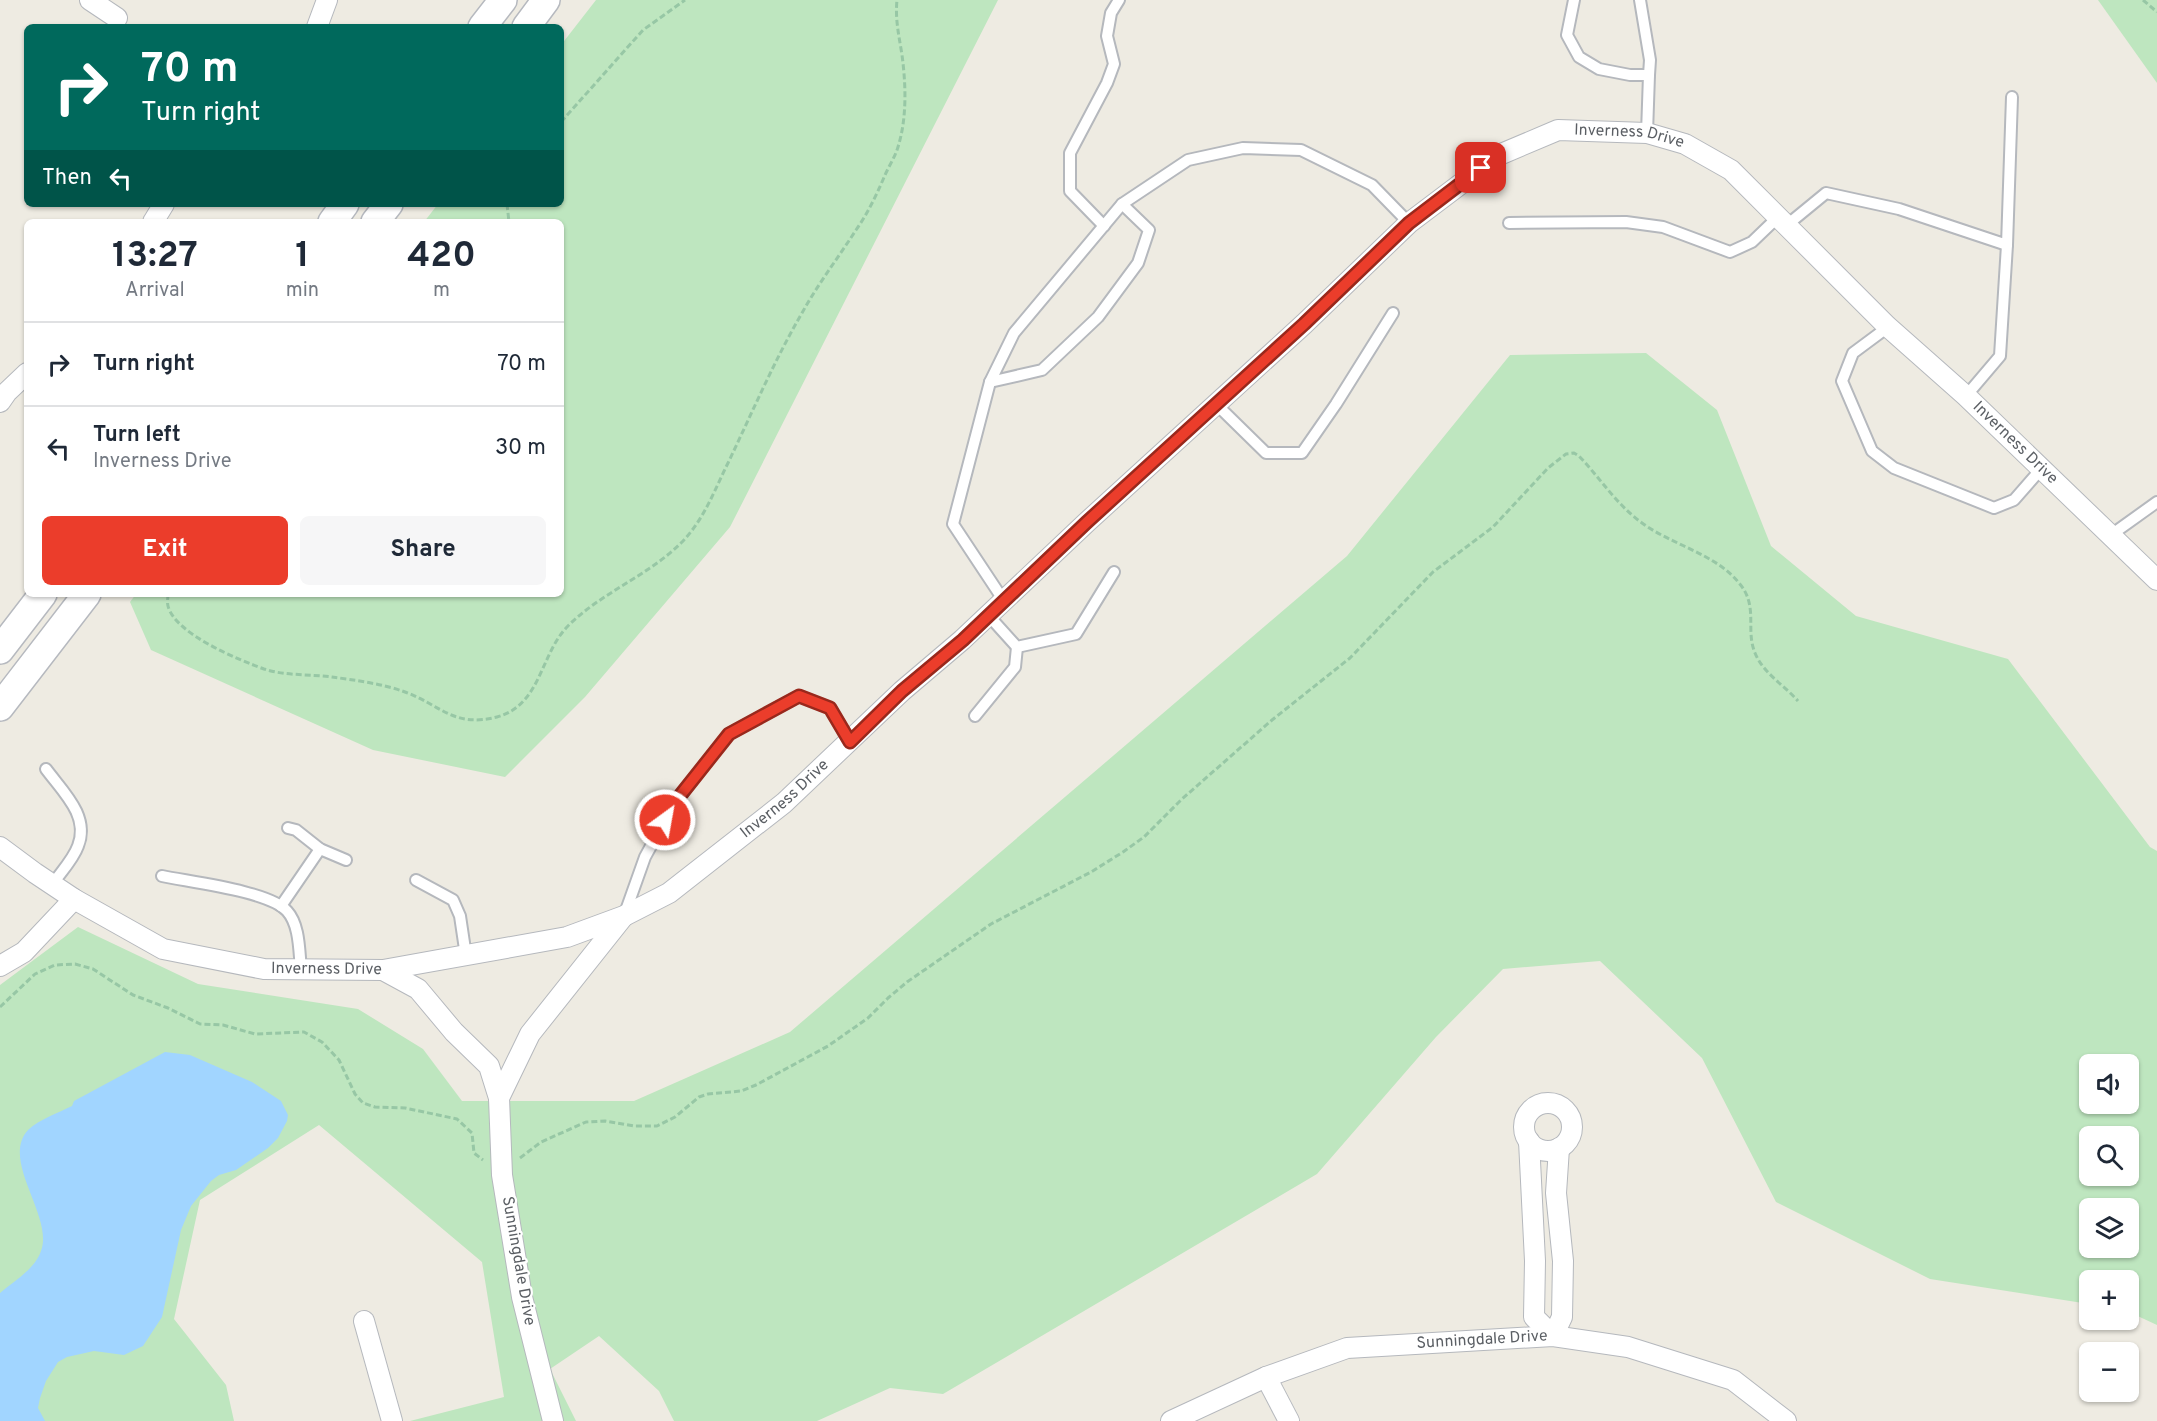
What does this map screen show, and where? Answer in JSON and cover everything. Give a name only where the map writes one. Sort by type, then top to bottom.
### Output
[{"type":"main road","points":[[484,24],[503,0]]},
{"type":"main road","points":[[528,24],[546,0]]},
{"type":"main road","points":[[377,219],[387,207]]},
{"type":"main road","points":[[0,650],[41,597]]},
{"type":"main road","points":[[0,707],[85,597]]},
{"type":"street","points":[[90,0],[117,18]]},
{"type":"street","points":[[318,24],[327,0]]},
{"type":"street","name":"Inverness Drive","points":[[0,847],[74,899],[163,949],[264,969],[383,970],[567,937],[624,916],[669,893],[784,804],[902,691],[989,616],[1087,522],[1304,324],[1409,223],[1499,155],[1558,130],[1647,133],[1685,144],[1731,170],[1888,327],[1966,396],[2157,580]]},
{"type":"street","points":[[0,402],[6,392],[24,376]]},
{"type":"street","points":[[0,966],[24,952],[74,899]]},
{"type":"street","name":"Sunningdale Drive","points":[[499,1098],[530,1034],[624,916]]},
{"type":"street","name":"Sunningdale Drive","points":[[383,970],[418,989],[454,1032],[489,1065],[499,1098],[502,1175],[522,1297],[553,1421]]},
{"type":"street","points":[[1528,1141],[1537,1148],[1548,1151],[1559,1148],[1567,1142],[1572,1132],[1572,1121],[1568,1112],[1559,1105],[1549,1102],[1539,1104],[1530,1111],[1525,1120],[1524,1131],[1528,1141],[1535,1262],[1534,1317],[1553,1336],[1562,1317],[1563,1261],[1556,1193],[1559,1148]]},
{"type":"street","points":[[1530,1196],[1556,1193]]},
{"type":"street","points":[[1535,1262],[1563,1261]]},
{"type":"street","points":[[364,1321],[392,1421]]},
{"type":"street","name":"Sunningdale Drive","points":[[1171,1421],[1266,1377],[1347,1348],[1553,1336],[1628,1347],[1733,1380],[1786,1421]]},
{"type":"street","points":[[1266,1377],[1289,1421]]},
{"type":"lane","points":[[1104,226],[1070,191],[1070,153],[1107,83],[1114,64],[1107,36],[1112,13],[1119,0]]},
{"type":"lane","points":[[1574,0],[1567,35],[1579,57],[1599,69],[1630,75],[1649,75]]},
{"type":"lane","points":[[1640,0],[1650,60],[1647,133]]},
{"type":"lane","points":[[1966,396],[2000,356],[2007,245],[2012,97]]},
{"type":"lane","points":[[1004,601],[954,524],[990,382],[1014,333],[1122,204],[1188,159],[1243,148],[1301,150],[1372,184],[1409,223]]},
{"type":"lane","points":[[1509,223],[1626,222],[1663,227],[1730,252],[1752,242],[1826,193],[1899,209],[2007,245]]},
{"type":"lane","points":[[990,382],[1042,370],[1098,317],[1138,262],[1149,230],[1122,204]]},
{"type":"lane","points":[[1216,404],[1266,453],[1302,453],[1336,404],[1393,313]]},
{"type":"lane","points":[[1888,327],[1853,353],[1842,381],[1872,451],[1894,468],[1994,508],[2014,500],[2042,468]]},
{"type":"lane","points":[[2111,535],[2157,502]]},
{"type":"lane","points":[[1017,647],[1076,634],[1114,572]]},
{"type":"lane","points":[[975,716],[1015,667],[1017,647],[989,616]]},
{"type":"lane","points":[[624,916],[645,857],[675,802],[729,734],[799,696],[830,708],[850,742]]},
{"type":"lane","points":[[46,769],[76,810],[81,821],[78,848],[52,885]]},
{"type":"lane","points":[[288,828],[296,830],[320,849],[346,860]]},
{"type":"lane","points":[[281,906],[320,849]]},
{"type":"lane","points":[[162,876],[255,895],[281,906],[288,912],[296,927],[301,969]]},
{"type":"lane","points":[[416,880],[453,900],[460,916],[466,956]]},
{"type":"path","points":[[564,119],[643,30],[685,0]]},
{"type":"path","points":[[168,597],[168,606],[176,621],[185,628],[218,650],[270,671],[333,677],[404,691],[450,716],[471,721],[496,717],[510,712],[522,703],[539,679],[554,644],[563,630],[590,608],[670,553],[701,521],[801,313],[857,229],[875,197],[898,148],[905,113],[902,57],[895,16],[897,0]]},
{"type":"path","points":[[2143,0],[2157,12]]},
{"type":"path","points":[[0,1007],[35,974],[55,965],[75,963],[93,969],[133,995],[168,1008],[200,1024],[228,1026],[255,1034],[304,1032],[322,1042],[339,1060],[355,1094],[363,1102],[375,1107],[405,1108],[457,1119],[470,1129],[473,1149],[483,1160],[522,1157],[541,1142],[586,1122],[605,1121],[634,1126],[657,1126],[675,1117],[699,1097],[741,1091],[816,1054],[868,1018],[907,982],[991,924],[1091,872],[1144,837],[1182,799],[1272,720],[1335,672],[1366,643],[1433,572],[1493,528],[1532,483],[1566,454],[1574,453],[1579,456],[1641,522],[1717,564],[1742,585],[1751,605],[1753,646],[1760,663],[1798,701]]},
{"type":"green space","points":[[596,0],[998,0],[730,527],[585,697],[505,777],[373,750],[151,650],[130,602],[134,597],[564,597],[564,219],[426,219],[436,207],[564,207],[564,41]]},
{"type":"green space","points":[[2098,0],[2157,0],[2157,83]]},
{"type":"green space","points":[[1646,353],[1717,410],[1771,546],[1856,616],[2008,659],[2150,847],[2157,851],[2157,1325],[2139,1317],[2139,1270],[2079,1270],[2079,1302],[1930,1279],[1776,1202],[1702,1058],[1600,961],[1503,969],[1436,1037],[1317,1174],[943,1394],[890,1388],[817,1421],[674,1421],[659,1391],[599,1336],[550,1369],[576,1421],[410,1421],[504,1397],[482,1262],[319,1125],[200,1200],[174,1319],[226,1385],[234,1421],[0,1421],[0,985],[78,927],[198,984],[358,1009],[423,1049],[462,1101],[634,1101],[790,1032],[1347,556],[1510,355]]},
{"type":"water","points":[[165,1052],[190,1055],[252,1082],[281,1101],[288,1115],[287,1121],[278,1138],[268,1148],[236,1170],[219,1175],[211,1181],[191,1206],[181,1230],[162,1317],[143,1346],[124,1355],[94,1351],[67,1357],[58,1362],[46,1381],[40,1398],[38,1408],[45,1421],[0,1421],[0,1293],[34,1263],[41,1251],[43,1237],[41,1222],[23,1173],[20,1157],[21,1143],[28,1130],[49,1116],[72,1106],[74,1101]]},
{"type":"route","points":[[665,820],[675,802],[729,734],[799,696],[830,708],[850,742],[902,691],[963,640],[1087,522],[1304,324],[1409,223],[1481,168]]}]
